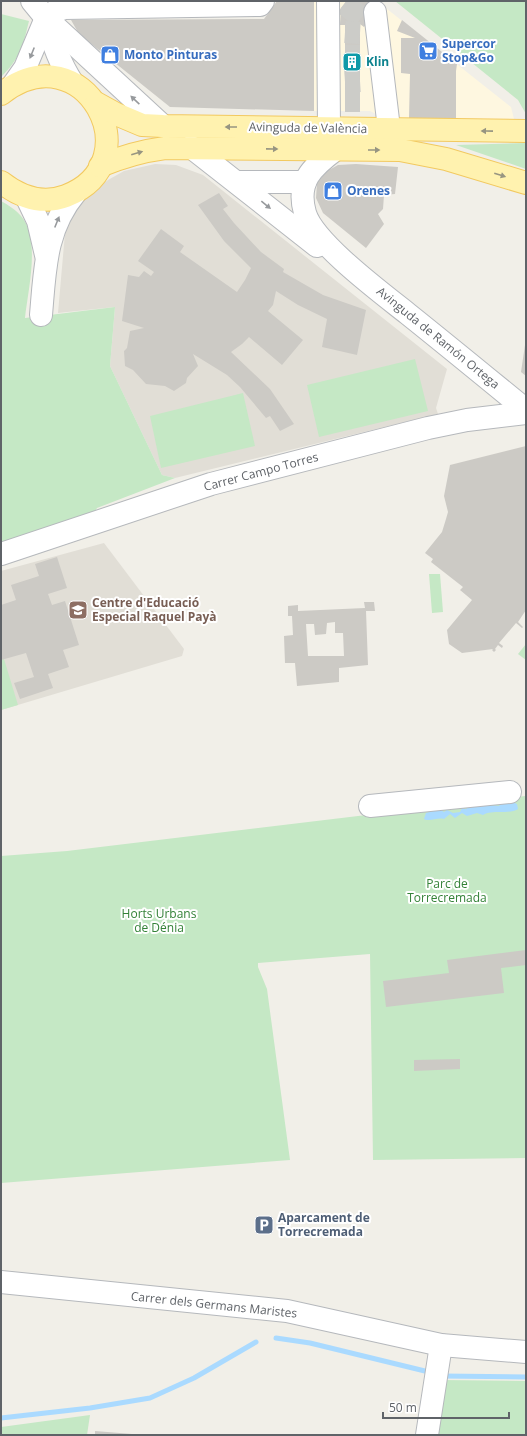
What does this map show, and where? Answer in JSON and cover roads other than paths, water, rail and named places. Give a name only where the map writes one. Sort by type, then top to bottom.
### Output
[{"type":"main road","points":[[1,182],[13,192],[27,198],[42,200],[57,199],[76,192],[93,178],[106,151],[107,134],[104,118],[96,103],[85,91],[72,82],[57,77],[42,76],[27,79],[7,89]]},
{"type":"main road","name":"Avinguda de València","points":[[96,103],[116,114],[142,125],[329,128],[388,125],[526,131]]},
{"type":"main road","name":"Avinguda de València","points":[[100,166],[118,158],[144,151],[191,147],[400,150],[418,152],[446,159],[526,183]]},
{"type":"street","points":[[32,1],[46,18],[163,126]]},
{"type":"street","points":[[7,89],[25,68],[46,18],[54,12],[64,8],[260,5],[263,1]]},
{"type":"street","points":[[329,128],[328,25],[338,2]]},
{"type":"street","points":[[372,17],[388,125]]},
{"type":"street","points":[[46,18],[53,47],[61,66],[72,82]]},
{"type":"street","name":"Avinguda de Ramón Ortega","points":[[191,147],[238,182],[317,246],[349,266]]},
{"type":"street","name":"Avinguda de Ramón Ortega","points":[[335,150],[315,165],[305,182],[302,200],[305,214],[311,226],[349,266],[526,412]]},
{"type":"street","points":[[238,182],[305,182]]},
{"type":"street","points":[[41,315],[46,256],[58,218],[76,192]]},
{"type":"street","points":[[27,198],[38,221],[46,256]]},
{"type":"street","name":"Carrer Campo Torres","points":[[1,554],[211,484],[428,428],[467,420],[526,412]]},
{"type":"street","points":[[370,806],[510,792]]},
{"type":"street","name":"Carrer dels Germans Maristes","points":[[7,1281],[287,1311],[441,1345],[526,1352]]},
{"type":"street","points":[[427,1435],[441,1345]]},
{"type":"water","points":[[512,802],[517,804],[518,809],[510,812],[491,812],[483,815],[477,813],[467,816],[462,813],[455,818],[450,814],[444,819],[424,819],[426,813],[439,809],[444,812],[447,810],[453,813],[460,812],[462,808],[466,809],[469,806],[499,806],[501,803]]},
{"type":"waterway","points":[[276,1338],[310,1343],[429,1372]]},
{"type":"waterway","points":[[1,1418],[90,1408],[150,1398],[194,1378],[256,1342]]},
{"type":"waterway","points":[[442,1376],[526,1377]]},
{"type":"tunnel","points":[[344,4],[368,22]]},
{"type":"tunnel","points":[[345,32],[360,33]]},
{"type":"tunnel","points":[[345,56],[360,56]]},
{"type":"tunnel","points":[[345,82],[360,81]]},
{"type":"tunnel","points":[[345,101],[360,101]]},
{"type":"place","name":"Supercor Stop&Go","points":[[428,51]]},
{"type":"place","name":"Monto Pinturas","points":[[110,55]]},
{"type":"place","name":"Klin","points":[[352,62]]},
{"type":"place","name":"Orenes","points":[[333,191]]},
{"type":"place","name":"Centre d'Educació Especial Raquel Payà","points":[[78,610]]},
{"type":"place","name":"Aparcament de Torrecremada","points":[[264,1225]]},
{"type":"park label","name":"Parc de Torrecremada","points":[[447,891]]},
{"type":"park label","name":"Horts Urbans de Dénia","points":[[159,921]]}]
